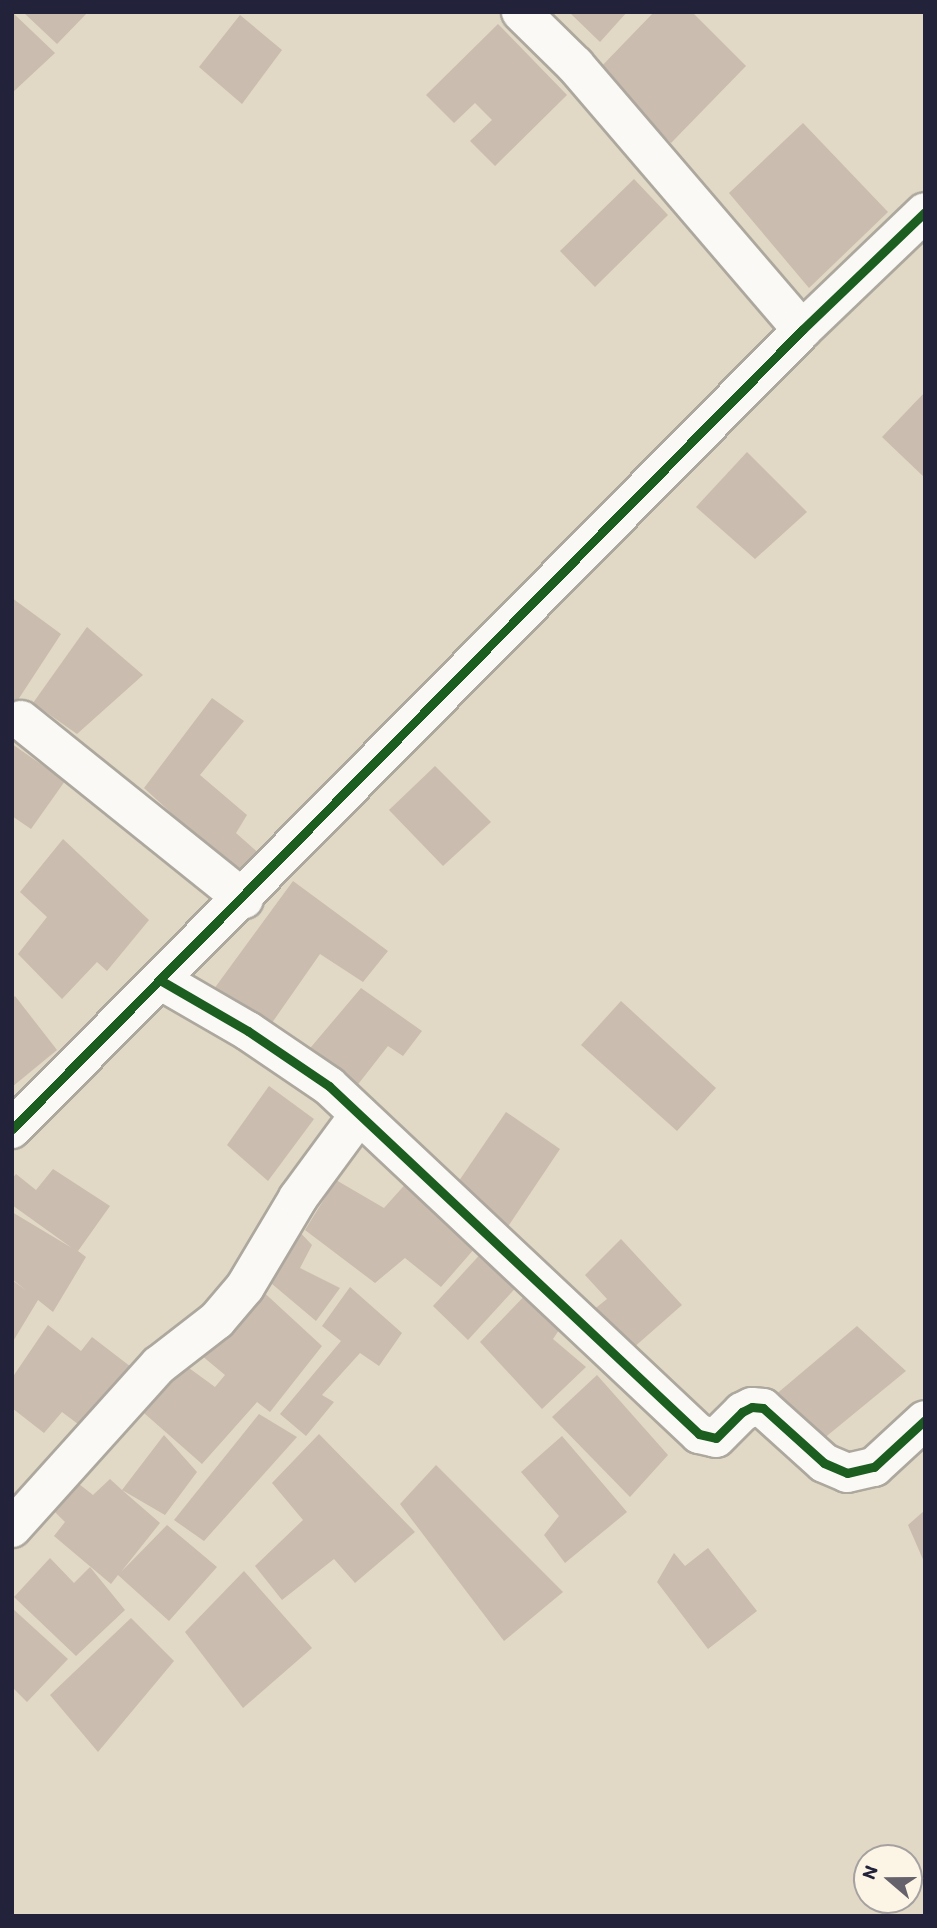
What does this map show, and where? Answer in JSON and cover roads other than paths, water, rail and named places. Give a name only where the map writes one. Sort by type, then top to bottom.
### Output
[{"type":"street","points":[[522,12],[575,65],[802,330]]},
{"type":"street","points":[[12,1129],[244,899],[802,330],[925,212]]},
{"type":"street","points":[[21,720],[244,899]]},
{"type":"street","points":[[160,980],[260,1039],[329,1086],[699,1434],[716,1438],[742,1412],[752,1407],[763,1408],[824,1463],[847,1473],[874,1466],[925,1420]]},
{"type":"street","points":[[12,1528],[159,1364],[217,1320],[244,1287],[298,1198],[359,1115]]}]
